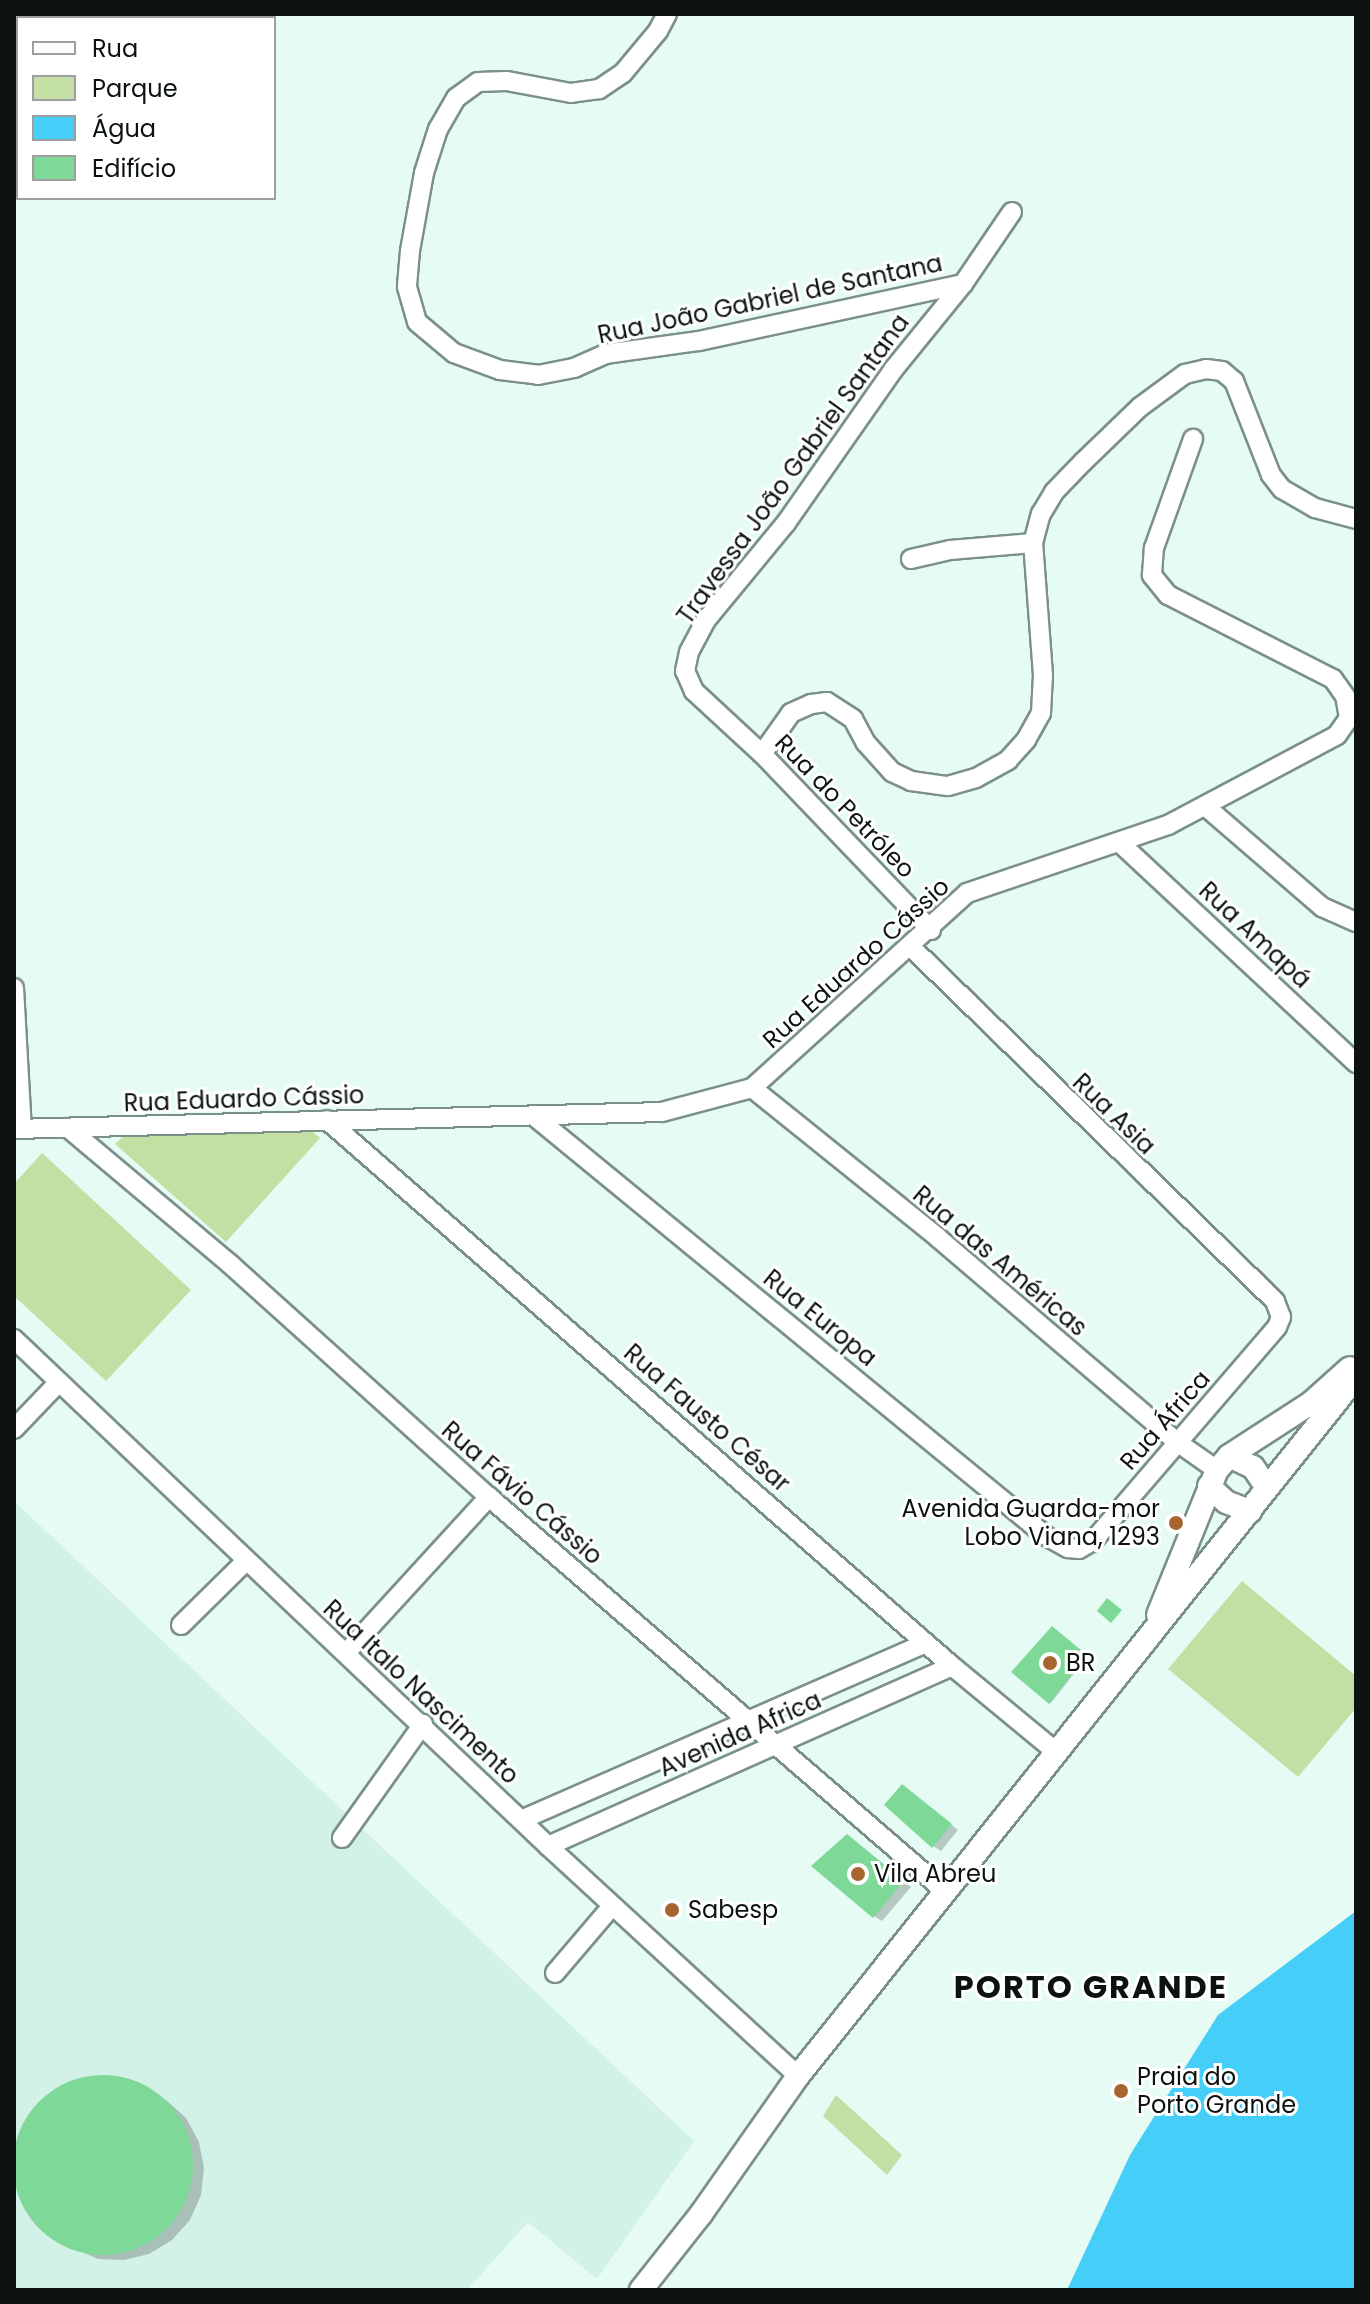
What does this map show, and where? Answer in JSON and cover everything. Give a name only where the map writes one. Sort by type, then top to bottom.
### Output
[{"type":"main road","points":[[1150,1630],[1218,1471],[1311,1403],[1356,1362]]},
{"type":"main road","points":[[641,2290],[701,2214],[798,2076],[1150,1630],[1194,1583],[1356,1377]]},
{"type":"main road","points":[[1218,1471],[1253,1467],[1267,1488]]},
{"type":"main road","points":[[1218,1471],[1226,1502],[1250,1511]]},
{"type":"street","name":"Rua João Gabriel de Santana","points":[[667,14],[658,31],[623,73],[599,89],[571,93],[506,81],[478,82],[456,98],[438,129],[424,173],[410,251],[407,287],[417,322],[454,353],[500,370],[538,375],[574,368],[605,354],[699,341],[963,284]]},
{"type":"street","name":"Travessa João Gabriel Santana","points":[[723,717],[694,691],[685,671],[689,652],[706,620],[786,523],[893,370],[963,284],[1012,212]]},
{"type":"street","points":[[762,754],[791,713],[811,704],[827,702],[853,719],[866,743],[892,772],[911,781],[948,786],[976,778],[1008,760],[1026,740],[1041,713],[1043,675],[1033,543],[1047,503],[1083,462],[1140,407],[1185,374],[1206,369],[1222,371],[1234,381],[1271,475],[1282,489],[1315,508],[1356,519]]},
{"type":"street","name":"Rua Eduardo Cássio","points":[[18,1129],[662,1112],[752,1088],[931,930],[967,893],[1168,825],[1337,735],[1349,718],[1345,696],[1333,679],[1168,595],[1152,575],[1154,548],[1193,439]]},
{"type":"street","points":[[911,559],[950,550],[1033,543]]},
{"type":"street","name":"Rua do Petróleo","points":[[723,717],[931,930]]},
{"type":"street","points":[[1205,806],[1322,907],[1356,922]]},
{"type":"street","name":"Rua Amapá","points":[[1120,843],[1356,1063]]},
{"type":"street","name":"Rua Asia","points":[[911,947],[1275,1301],[1281,1317]]},
{"type":"street","points":[[14,988],[18,1129]]},
{"type":"street","name":"Rua das Américas","points":[[752,1088],[937,1237],[1177,1442],[1218,1471]]},
{"type":"street","name":"Rua Europa","points":[[534,1116],[1046,1536],[1068,1548],[1079,1549]]},
{"type":"street","name":"Rua Fausto César","points":[[327,1120],[952,1666],[1055,1751]]},
{"type":"street","name":"Rua Fávio Cássio","points":[[68,1128],[230,1264],[489,1497],[946,1892]]},
{"type":"street","name":"Rua África","points":[[1079,1549],[1093,1541],[1277,1327],[1281,1317]]},
{"type":"street","name":"Rua Italo Nascimento","points":[[14,1339],[246,1561],[423,1724],[548,1846],[798,2076]]},
{"type":"street","points":[[14,1429],[59,1382]]},
{"type":"street","points":[[346,1653],[489,1497]]},
{"type":"street","points":[[181,1625],[246,1561]]},
{"type":"street","name":"Avenida Africa","points":[[521,1820],[926,1643]]},
{"type":"street","name":"Avenida Africa","points":[[548,1846],[952,1666]]},
{"type":"street","points":[[342,1838],[423,1724]]},
{"type":"street","points":[[555,1973],[612,1906]]},
{"type":"shaded area","points":[[14,1501],[694,2141],[597,2279],[528,2222],[467,2290],[14,2290]]},
{"type":"green space","points":[[313,1132],[320,1138],[226,1242],[115,1144],[126,1134]]},
{"type":"green space","points":[[42,1153],[191,1290],[106,1381],[14,1296],[14,1184]]},
{"type":"green space","points":[[1242,1581],[1356,1676],[1356,1708],[1298,1777],[1168,1669]]},
{"type":"green space","points":[[836,2095],[902,2155],[887,2175],[823,2116]]},
{"type":"water","points":[[1356,1911],[1356,2290],[1067,2290],[1130,2155],[1218,2015]]},
{"type":"building","name":"BR","points":[[1107,1598],[1122,1610],[1111,1623],[1097,1611]]},
{"type":"building","name":"BR","points":[[1052,1626],[1087,1655],[1049,1704],[1011,1672]]},
{"type":"building","points":[[902,1784],[952,1824],[932,1848],[884,1805]]},
{"type":"building","name":"Vila Abreu","points":[[847,1834],[904,1881],[873,1918],[811,1866]]},
{"type":"building","points":[[103,2075],[137,2082],[167,2101],[186,2131],[193,2165],[186,2199],[167,2229],[137,2248],[103,2255],[69,2248],[39,2229],[20,2199],[13,2165],[20,2131],[39,2101],[69,2082]]},
{"type":"place","name":"Avenida Guarda-mor Lobo Viana, 1293","points":[[1176,1523]]},
{"type":"place","name":"BR","points":[[1050,1663]]},
{"type":"place","name":"Vila Abreu","points":[[858,1874]]},
{"type":"place","name":"Sabesp","points":[[672,1910]]},
{"type":"place","name":"Praia do Porto Grande","points":[[1121,2091]]},
{"type":"district","name":"PORTO GRANDE","points":[[1091,1987]]}]
